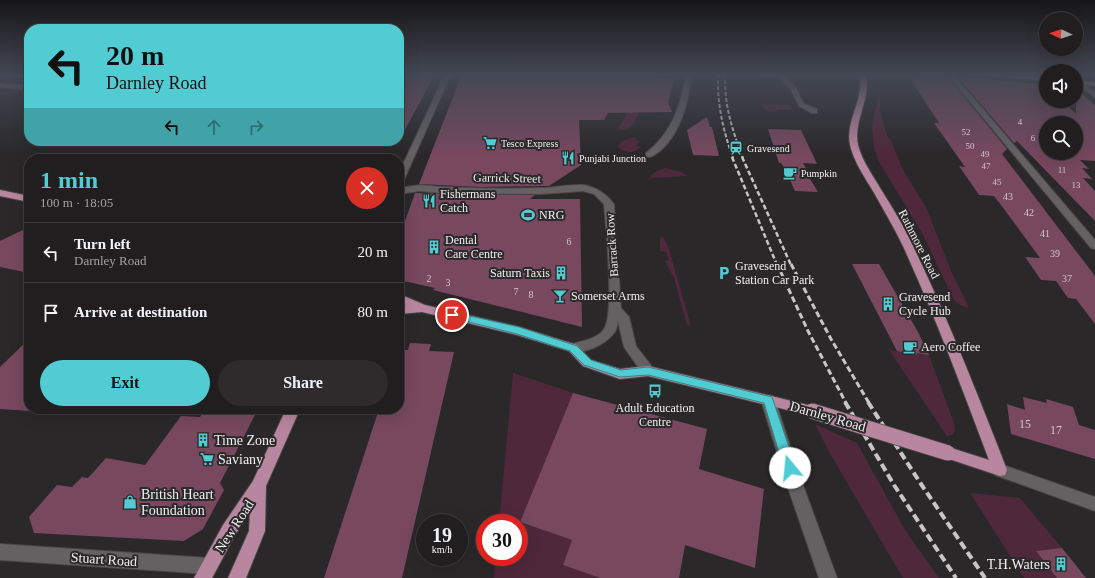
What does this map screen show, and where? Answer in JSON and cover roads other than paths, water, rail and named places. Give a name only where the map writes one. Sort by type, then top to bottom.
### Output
[{"type":"main road","name":"Rathmore Road","points":[[862,101],[853,129],[854,143],[860,162],[906,244],[921,275],[1000,470]]},
{"type":"main road","points":[[0,193],[24,198]]},
{"type":"main road","points":[[404,300],[422,308]]},
{"type":"main road","name":"Darnley Road","points":[[422,308],[519,331],[573,348],[587,363],[608,370],[627,374],[648,371],[812,411],[1000,470]]},
{"type":"main road","points":[[404,310],[422,308]]},
{"type":"main road","name":"New Road","points":[[206,572],[229,530],[259,486],[291,414]]},
{"type":"main road","name":"New Road","points":[[237,578],[257,531],[259,486]]},
{"type":"street","points":[[404,171],[436,101]]},
{"type":"street","points":[[649,155],[662,145],[674,127],[685,101]]},
{"type":"street","points":[[799,101],[801,105],[814,111]]},
{"type":"street","points":[[973,101],[1095,246]]},
{"type":"street","name":"Garrick Street","points":[[404,190],[420,188],[439,190],[508,189],[542,191],[583,188],[597,192],[609,204]]},
{"type":"street","name":"Barrack Row","points":[[573,348],[586,346],[604,337],[610,330],[615,310],[609,204]]},
{"type":"street","name":"Barrack Row","points":[[615,310],[623,317],[630,347],[648,371]]},
{"type":"street","points":[[768,400],[795,485],[828,578]]},
{"type":"street","name":"Darnley Road","points":[[1000,470],[1095,504]]},
{"type":"street","name":"Stuart Road","points":[[0,552],[206,572]]},
{"type":"railway","points":[[719,101],[721,117],[733,158]]},
{"type":"railway","points":[[726,101],[735,137],[743,158]]},
{"type":"railway","points":[[732,157],[777,265]]},
{"type":"railway","points":[[742,157],[791,265]]},
{"type":"railway","points":[[777,264],[808,331],[846,403]]},
{"type":"railway","points":[[791,264],[831,339],[869,403]]},
{"type":"railway","points":[[845,402],[894,485],[956,578]]},
{"type":"railway","points":[[868,402],[921,484],[985,578]]},
{"type":"place","name":"Tesco Express","points":[[490,143]]},
{"type":"place","name":"Gravesend","points":[[736,148]]},
{"type":"place","name":"Punjabi Junction","points":[[568,158]]},
{"type":"place","name":"Pumpkin","points":[[790,173]]},
{"type":"place","name":"Fishermans Catch","points":[[429,201]]},
{"type":"place","name":"NRG","points":[[528,215]]},
{"type":"place","name":"Dental Care Centre","points":[[434,247]]},
{"type":"place","name":"Saturn Taxis","points":[[561,273]]},
{"type":"place","name":"Gravesend Station Car Park","points":[[724,273]]},
{"type":"place","name":"Somerset Arms","points":[[560,296]]},
{"type":"place","name":"Gravesend Cycle Hub","points":[[888,304]]},
{"type":"place","name":"Aero Coffee","points":[[910,347]]},
{"type":"place","name":"Adult Education Centre","points":[[655,391]]},
{"type":"place","name":"Time Zone","points":[[203,440]]},
{"type":"place","name":"Saviany","points":[[207,459]]},
{"type":"place","name":"British Heart Foundation","points":[[130,502]]},
{"type":"place","name":"T.H.Waters","points":[[1061,564]]}]
